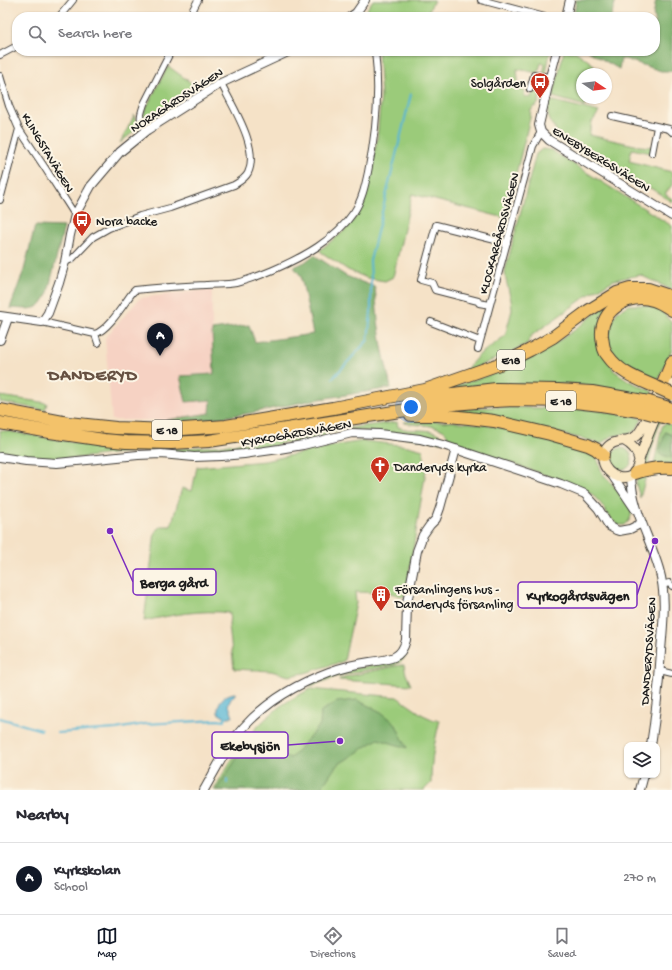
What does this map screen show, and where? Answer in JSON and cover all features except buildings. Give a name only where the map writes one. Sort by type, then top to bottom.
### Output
[{"type":"highway","name":"E18","points":[[333,408],[425,390],[508,361],[553,337],[588,311],[617,293],[630,289],[648,289],[666,295],[670,307]]},
{"type":"highway","name":"E18","points":[[670,307],[653,300],[641,298],[630,299],[614,307],[607,316],[602,330],[603,344],[606,355],[615,364],[626,374],[664,385],[672,394]]},
{"type":"highway","points":[[664,385],[672,362]]},
{"type":"highway","name":"E 18","points":[[0,410],[91,426],[169,430],[226,426],[333,408],[496,389],[592,392],[647,407],[672,416]]},
{"type":"highway","name":"E 18","points":[[0,423],[50,432],[126,442],[171,443],[209,441],[432,406],[507,400],[566,401],[601,405],[647,407]]},
{"type":"highway","points":[[263,433],[288,432],[376,418],[412,415],[469,418],[494,421],[550,434],[588,445],[603,455]]},
{"type":"highway","points":[[633,474],[650,469],[664,467],[672,468]]},
{"type":"main road","points":[[664,385],[650,430],[633,474],[626,477],[612,475],[604,465],[603,455],[605,450],[609,445],[616,441],[633,438],[641,430],[664,385],[672,370]]},
{"type":"main road","points":[[623,440],[633,446],[638,454],[639,460]]},
{"type":"street","points":[[63,12],[73,0]]},
{"type":"street","points":[[192,12],[198,0]]},
{"type":"street","points":[[358,12],[365,0]]},
{"type":"street","points":[[481,0],[497,2],[529,12]]},
{"type":"street","points":[[567,12],[570,0]]},
{"type":"street","points":[[0,55],[12,49]]},
{"type":"street","points":[[147,130],[140,118],[141,113],[144,104],[168,56]]},
{"type":"street","name":"NORAGÅRDSVÄGEN","points":[[42,322],[48,313],[59,283],[75,215],[91,186],[120,152],[147,130],[221,83],[279,56]]},
{"type":"street","points":[[0,340],[4,317],[42,322],[95,334],[100,332],[109,323],[135,290],[235,283],[258,277],[291,262],[326,241],[354,212],[365,185],[376,123],[377,88],[375,56]]},
{"type":"street","points":[[541,132],[539,125],[556,56]]},
{"type":"street","points":[[530,89],[534,75],[550,77]]},
{"type":"street","name":"KLINGSTAVÄGEN","points":[[0,76],[9,106],[19,130],[75,215]]},
{"type":"street","points":[[65,262],[72,259],[93,237],[109,228],[140,216],[170,208],[234,185],[248,174],[251,165],[251,156],[246,134],[221,83]]},
{"type":"street","points":[[612,116],[668,129],[672,132]]},
{"type":"street","points":[[652,152],[657,127]]},
{"type":"street","points":[[0,200],[19,130]]},
{"type":"street","name":"ENEBYBERGSVÄGEN","points":[[541,132],[549,140],[672,216]]},
{"type":"street","name":"KLOCKARGÅRDSVÄGEN","points":[[478,349],[532,146],[541,132]]},
{"type":"street","points":[[490,305],[435,290],[432,283],[421,280],[436,225],[506,244]]},
{"type":"street","points":[[431,322],[480,341]]},
{"type":"street","points":[[95,334],[98,343]]},
{"type":"street","name":"KYRKOGÅRDSVÄGEN","points":[[0,457],[26,461],[57,463],[144,454],[194,457],[231,455],[264,452],[352,433],[379,434],[420,439],[443,444],[561,484],[585,494],[598,508],[610,526],[616,530],[619,531],[630,529],[642,524]]},
{"type":"street","points":[[204,790],[243,729],[258,714],[279,697],[330,672],[394,657],[401,652],[406,640],[407,603],[418,551],[423,535],[436,519],[438,514],[456,449]]},
{"type":"street","name":"DANDERYDSVÄGEN","points":[[633,474],[633,493],[642,524],[659,569],[664,596],[660,671],[656,714],[651,742]]},
{"type":"street","name":"DANDERYDSVÄGEN","points":[[612,475],[639,515]]},
{"type":"street","points":[[662,585],[669,584],[672,586]]},
{"type":"street","points":[[660,671],[672,674]]},
{"type":"street","points":[[640,790],[643,778]]},
{"type":"shaded area","points":[[212,289],[214,374],[181,376],[211,400],[210,413],[166,420],[112,420],[105,338],[140,298]]},
{"type":"green space","points":[[373,0],[434,0],[428,12],[367,12],[367,9]]},
{"type":"green space","points":[[576,0],[617,0],[612,12],[575,12]]},
{"type":"green space","points":[[656,0],[672,0],[672,71],[661,71],[625,59],[621,59],[619,69],[597,56],[660,56],[660,12],[654,12]]},
{"type":"green space","points":[[378,56],[549,56],[546,74],[543,74],[545,64],[541,63],[538,73],[517,69],[519,89],[525,91],[524,96],[531,98],[533,91],[538,92],[540,86],[535,84],[537,77],[545,79],[538,104],[531,110],[505,218],[412,194],[393,277],[385,281],[367,278],[348,270],[320,250],[343,232],[353,221],[366,195],[377,140],[381,95]]},
{"type":"green space","points":[[563,56],[582,56],[594,65],[593,68],[576,68],[576,103],[553,97]]},
{"type":"green space","points":[[168,66],[198,88],[151,121],[148,121],[144,119],[144,112]]},
{"type":"green space","points":[[550,101],[599,112],[592,122],[589,135],[639,146],[653,147],[651,153],[632,149],[629,161],[672,172],[672,185],[665,194],[672,199],[672,202],[652,189],[617,172],[561,136],[554,128],[549,118],[548,110]]},
{"type":"green space","points":[[134,116],[138,128],[120,143]]},
{"type":"green space","points":[[542,149],[551,150],[672,226],[672,291],[640,275],[614,280],[591,293],[531,336],[527,344],[463,373],[479,355],[505,336],[512,310],[505,271],[536,154]]},
{"type":"green space","points":[[35,226],[64,227],[47,296],[36,308],[10,308],[24,270]]},
{"type":"green space","points":[[314,255],[346,276],[375,287],[382,347],[391,388],[313,400],[251,413],[189,422],[166,420],[210,413],[211,400],[186,402],[180,376],[214,374],[212,330],[249,325],[255,342],[313,334],[301,276],[294,267],[305,262]]},
{"type":"green space","points":[[611,305],[601,316],[613,370],[629,381],[653,392],[651,398],[631,392],[574,384],[489,384],[446,389],[498,372],[545,350],[572,332],[605,306]]},
{"type":"green space","points":[[629,305],[644,305],[659,308],[671,322],[672,349],[657,383],[625,368],[618,361],[610,348],[608,338],[610,324],[618,311]]},
{"type":"green space","points":[[672,391],[670,403],[656,434],[648,466],[644,466],[651,437]]},
{"type":"green space","points":[[0,396],[47,403],[45,410],[0,402]]},
{"type":"green space","points":[[493,407],[588,409],[634,416],[642,419],[636,430],[631,433],[612,436],[600,444],[585,439],[443,410]]},
{"type":"green space","points":[[397,422],[398,427],[403,429],[427,430],[438,433],[442,436],[441,442],[349,429],[328,433],[324,436],[305,440],[282,443],[275,446],[219,453],[138,451],[69,459],[43,459],[0,454],[0,430],[96,446],[172,449],[237,444]]},
{"type":"green space","points":[[404,422],[459,422],[494,426],[559,442],[590,452],[596,457],[603,474],[627,502],[631,510],[631,517],[625,525],[618,525],[612,520],[592,494],[582,488],[448,441],[447,434],[444,430],[434,426]]},
{"type":"green space","points":[[665,423],[672,425],[672,464],[654,464],[662,427]]},
{"type":"green space","points":[[665,432],[672,435],[672,458],[659,454]]},
{"type":"green space","points":[[364,441],[408,446],[423,450],[426,470],[404,597],[391,593],[355,592],[356,603],[344,661],[305,673],[289,676],[271,671],[234,669],[229,626],[230,613],[197,612],[144,621],[155,532],[162,526],[171,526],[182,488],[192,491],[197,467],[265,461],[332,446]]},
{"type":"green space","points":[[617,448],[625,448],[632,455],[632,463],[625,470],[617,470],[610,463],[610,455]]},
{"type":"green space","points":[[647,473],[640,498],[636,484],[637,478]]},
{"type":"green space","points":[[407,650],[403,660],[394,665],[341,675],[311,686],[310,684],[334,674],[352,669],[395,661],[403,657]]},
{"type":"green space","points":[[404,665],[411,685],[339,680],[340,678]]},
{"type":"green space","points":[[310,689],[397,697],[423,715],[434,720],[439,720],[433,754],[431,783],[424,790],[214,790],[234,757],[257,727],[284,704]]},
{"type":"green space","points":[[357,700],[381,712],[395,723],[407,748],[378,739],[336,766],[320,790],[216,790],[241,752],[291,758],[320,725],[321,711],[337,702]]},
{"type":"water","points":[[236,693],[228,705],[233,717],[224,717],[218,713],[220,702],[227,695]]},
{"type":"waterway","points":[[333,378],[368,340],[371,312],[370,261],[411,94]]},
{"type":"waterway","points":[[57,733],[116,729],[145,724],[218,720],[224,721],[227,715]]},
{"type":"waterway","points":[[0,718],[41,730]]},
{"type":"place","name":"Solgården","points":[[540,99]]},
{"type":"place","name":"Nora backe","points":[[82,237]]},
{"type":"place","name":"Kyrkskolan","points":[[160,356]]},
{"type":"place","name":"Danderyds kyrka","points":[[380,483]]},
{"type":"place","name":"Berga gård","points":[[110,531]]},
{"type":"place","name":"Kyrkogårdsvägen","points":[[655,541]]},
{"type":"place","name":"Församlingens hus - Danderyds församling","points":[[381,612]]},
{"type":"place","name":"Ekebysjön","points":[[340,741]]},
{"type":"district","name":"DANDERYD","points":[[93,374]]}]
